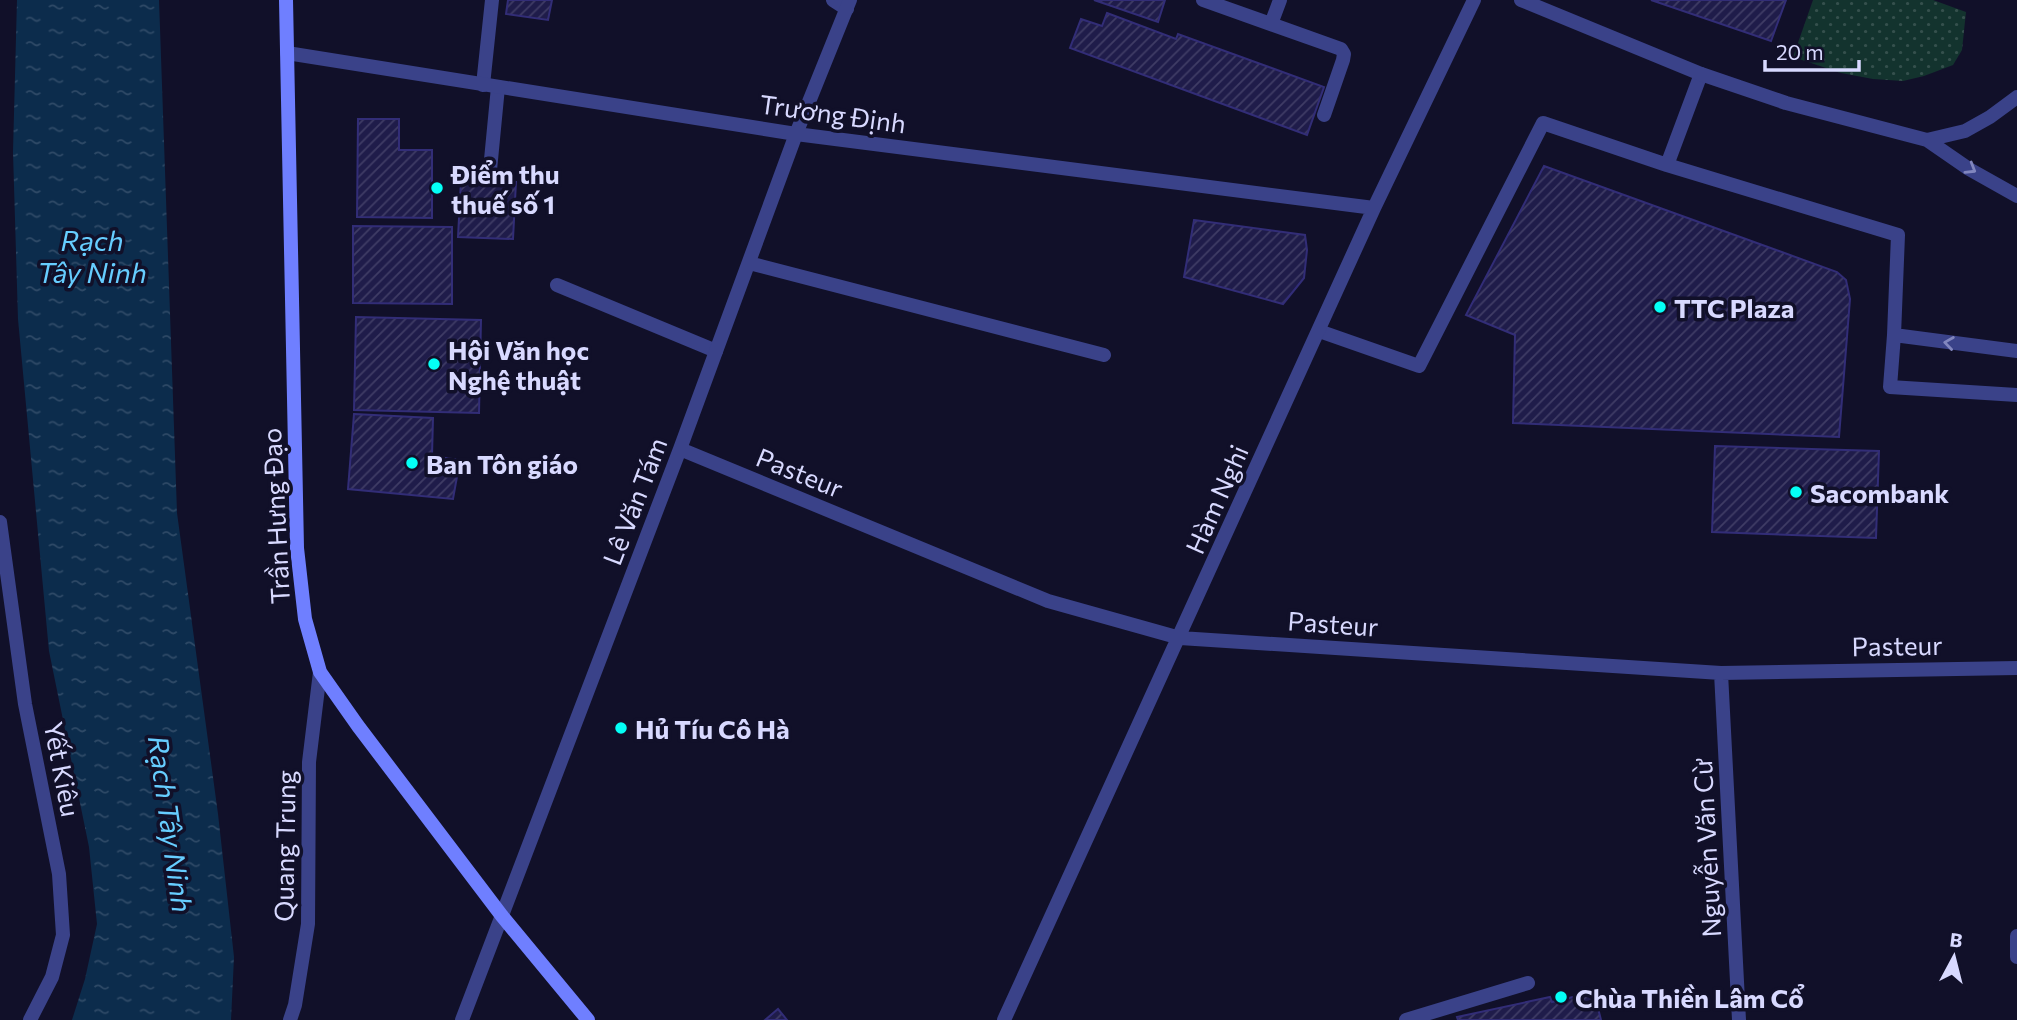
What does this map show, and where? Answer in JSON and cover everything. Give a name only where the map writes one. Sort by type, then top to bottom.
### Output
[{"type":"street","name":"Trần Hưng Đạo","points":[[286,0],[297,548],[306,619],[320,671],[358,726],[502,916],[588,1020]]},
{"type":"street","points":[[490,170],[492,0]]},
{"type":"street","points":[[833,0],[848,5]]},
{"type":"street","points":[[1203,0],[1341,49],[1344,54],[1324,115]]},
{"type":"street","points":[[1271,24],[1280,0]]},
{"type":"street","name":"Hàm Nghi","points":[[1004,1020],[1374,208],[1474,0]]},
{"type":"street","points":[[1521,0],[1702,74],[1786,103],[1927,140],[1969,169],[2017,196]]},
{"type":"street","name":"Lê Văn Tám","points":[[462,1020],[680,449],[796,134],[848,5]]},
{"type":"street","name":"Trương Định","points":[[287,53],[796,134],[1374,208]]},
{"type":"street","points":[[1667,164],[1702,74]]},
{"type":"street","points":[[1927,140],[1965,131],[2017,97]]},
{"type":"street","points":[[1319,331],[1419,366],[1543,123],[1898,235],[1890,387],[2017,395]]},
{"type":"street","points":[[748,263],[1104,355]]},
{"type":"street","points":[[557,285],[716,351]]},
{"type":"street","points":[[1894,335],[2017,351]]},
{"type":"street","name":"Pasteur","points":[[680,449],[1048,601],[1180,638],[1721,673],[2017,668]]},
{"type":"street","name":"Yết Kiêu","points":[[0,522],[25,704],[59,874],[62,923],[62,935],[52,977],[30,1020]]},
{"type":"street","name":"Quang Trung","points":[[290,1020],[295,1005],[308,925],[309,762],[320,671]]},
{"type":"street","name":"Nguyễn Văn Cừ","points":[[1721,673],[1739,1020]]},
{"type":"street","points":[[2017,936],[2017,957]]},
{"type":"street","points":[[1406,1020],[1528,983]]},
{"type":"green space","points":[[1813,0],[1933,0],[1966,12],[1962,50],[1953,65],[1903,81],[1841,73],[1793,57]]},
{"type":"water","name":"Rạch Tây Ninh","points":[[17,0],[159,0],[177,513],[218,814],[234,957],[231,1020],[72,1020],[85,979],[97,924],[89,847],[49,651],[18,319],[13,152]]},
{"type":"building","points":[[508,0],[552,0],[548,20],[506,14]]},
{"type":"building","points":[[1094,0],[1165,0],[1158,22]]},
{"type":"building","points":[[1651,0],[1786,0],[1771,41]]},
{"type":"building","points":[[1107,13],[1176,39],[1178,34],[1324,87],[1307,135],[1070,48],[1081,19],[1102,26]]},
{"type":"building","points":[[358,119],[399,119],[399,150],[432,150],[432,218],[357,217]]},
{"type":"building","name":"TTC Plaza","points":[[1544,166],[1837,272],[1846,280],[1850,299],[1839,437],[1513,423],[1515,335],[1466,315]]},
{"type":"building","points":[[461,180],[516,182],[513,239],[458,237]]},
{"type":"building","points":[[1194,220],[1305,235],[1307,250],[1304,278],[1283,304],[1184,277]]},
{"type":"building","points":[[353,226],[452,227],[452,304],[353,303]]},
{"type":"building","points":[[356,317],[481,320],[479,413],[354,410]]},
{"type":"building","points":[[354,414],[433,418],[432,456],[460,460],[453,499],[348,489]]},
{"type":"building","name":"Sacombank","points":[[1715,446],[1879,451],[1876,538],[1712,532]]},
{"type":"building","points":[[1594,992],[1601,1020],[1458,1020],[1457,1017],[1550,997],[1552,1002]]},
{"type":"building","points":[[778,1009],[787,1020],[765,1020]]},
{"type":"place","name":"Điểm thu thuế số 1","points":[[437,188]]},
{"type":"place","name":"TTC Plaza","points":[[1660,307]]},
{"type":"place","name":"Hội Văn học Nghệ thuật","points":[[434,364]]},
{"type":"place","name":"Ban Tôn giáo","points":[[412,463]]},
{"type":"place","name":"Sacombank","points":[[1796,492]]},
{"type":"place","name":"Hủ Tíu Cô Hà","points":[[621,728]]},
{"type":"place","name":"Chùa Thiền Lâm Cổ","points":[[1561,997]]}]
